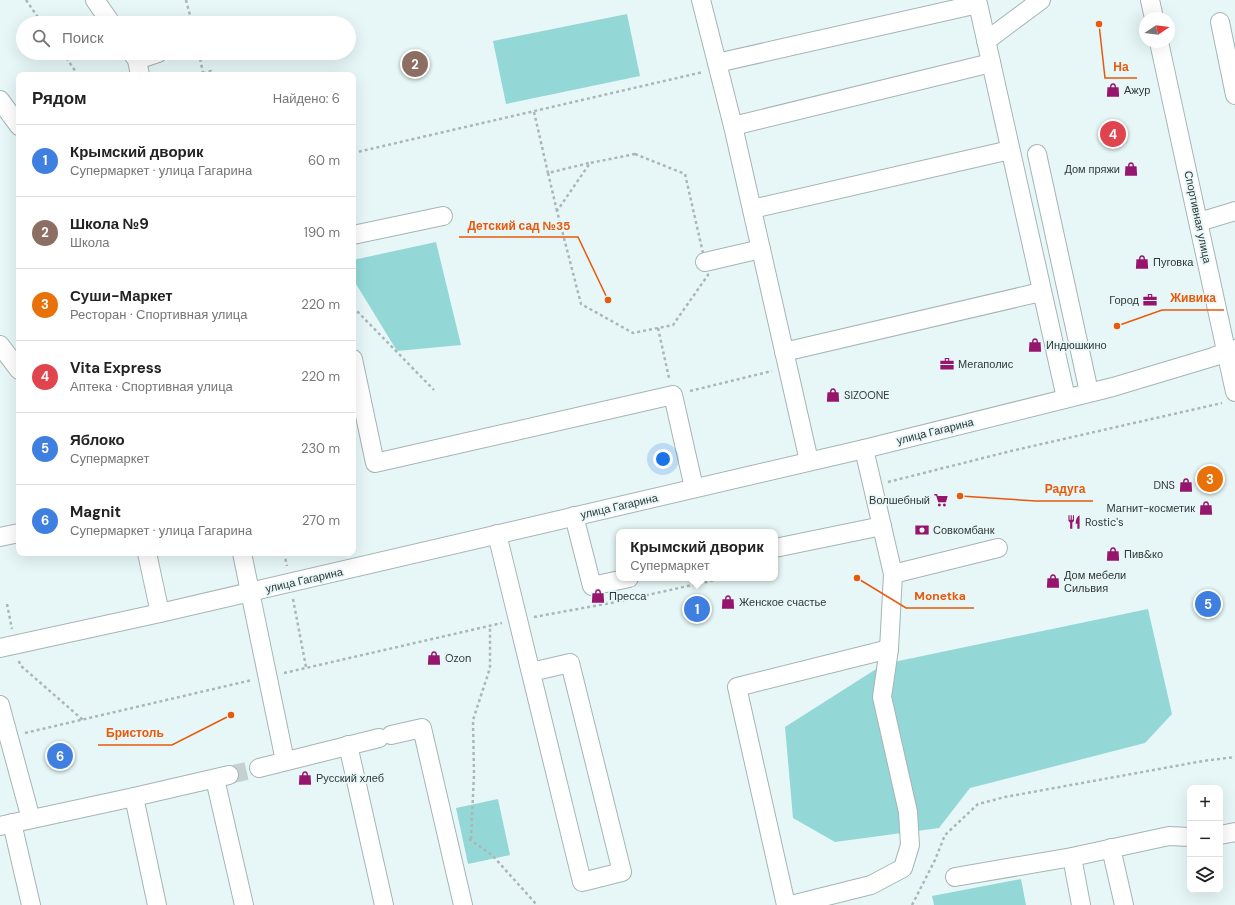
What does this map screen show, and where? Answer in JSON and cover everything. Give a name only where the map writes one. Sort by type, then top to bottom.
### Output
[{"type":"street","points":[[95,0],[106,16]]},
{"type":"street","points":[[701,0],[733,126],[809,461]]},
{"type":"street","points":[[986,41],[1041,0]]},
{"type":"street","points":[[1150,0],[1153,12]]},
{"type":"street","points":[[718,66],[977,2],[992,63],[1041,292],[1066,398]]},
{"type":"street","points":[[1220,22],[1235,95]]},
{"type":"street","name":"Спортивная улица","points":[[1160,48],[1199,222],[1231,350],[1232,397]]},
{"type":"street","points":[[733,126],[992,63]]},
{"type":"street","points":[[0,100],[16,122]]},
{"type":"street","points":[[752,208],[1010,150]]},
{"type":"street","points":[[1037,154],[1089,392]]},
{"type":"street","points":[[1199,222],[1235,211]]},
{"type":"street","points":[[356,234],[443,216]]},
{"type":"street","points":[[705,262],[761,249]]},
{"type":"street","points":[[786,360],[1041,292]]},
{"type":"street","points":[[0,345],[16,366]]},
{"type":"street","name":"улица Гагарина","points":[[8,646],[160,613],[864,449],[1089,392],[1213,357],[1231,350]]},
{"type":"street","points":[[356,373],[376,463],[673,395],[694,488]]},
{"type":"street","points":[[791,905],[871,885],[903,868],[910,845],[908,812],[882,697],[889,650],[893,574],[864,449]]},
{"type":"street","points":[[574,516],[592,586],[616,581]]},
{"type":"street","points":[[778,547],[882,526]]},
{"type":"street","points":[[0,537],[16,534]]},
{"type":"street","points":[[497,534],[582,882],[622,872],[570,663],[531,672]]},
{"type":"street","points":[[893,574],[998,548]]},
{"type":"street","points":[[148,556],[160,613]]},
{"type":"street","points":[[243,556],[285,761]]},
{"type":"street","points":[[786,905],[737,687],[889,650]]},
{"type":"street","points":[[0,705],[31,819]]},
{"type":"street","points":[[259,768],[422,728],[463,905]]},
{"type":"street","points":[[348,745],[384,905]]},
{"type":"street","points":[[31,905],[6,824],[222,777],[244,905]]},
{"type":"street","points":[[134,797],[157,905]]},
{"type":"street","points":[[1223,834],[1235,832]]},
{"type":"street","points":[[955,877],[1072,857],[1169,836],[1187,837]]},
{"type":"street","points":[[1111,848],[1124,905]]},
{"type":"street","points":[[1072,857],[1081,905]]},
{"type":"path","points":[[26,0],[37,16]]},
{"type":"path","points":[[186,0],[190,16]]},
{"type":"path","points":[[68,60],[76,72]]},
{"type":"path","points":[[200,60],[203,72]]},
{"type":"path","points":[[356,153],[534,112],[718,66]]},
{"type":"path","points":[[534,112],[548,173],[557,212],[581,304],[633,333],[673,325],[708,275],[685,174],[635,154],[548,173]]},
{"type":"path","points":[[557,212],[590,163]]},
{"type":"path","points":[[356,310],[434,390]]},
{"type":"path","points":[[658,328],[673,395],[786,360]]},
{"type":"path","points":[[872,486],[1232,397]]},
{"type":"path","points":[[285,556],[306,667]]},
{"type":"path","points":[[35,730],[490,626],[616,602],[710,581]]},
{"type":"path","points":[[7,604],[8,646],[20,665],[84,720]]},
{"type":"path","points":[[470,839],[474,774],[473,720],[490,668],[490,626]]},
{"type":"path","points":[[912,905],[935,860],[945,835],[978,804],[1005,797],[1203,761],[1235,757]]},
{"type":"path","points":[[446,833],[470,839],[492,855],[537,905]]},
{"type":"shaded area","points":[[627,14],[640,76],[506,104],[493,41]]},
{"type":"shaded area","points":[[436,242],[461,345],[397,351],[356,284],[356,259]]},
{"type":"shaded area","points":[[1148,609],[1172,714],[1145,743],[970,788],[939,828],[835,842],[793,818],[785,727],[884,664]]},
{"type":"shaded area","points":[[498,799],[510,855],[468,864],[456,808]]},
{"type":"shaded area","points":[[1021,879],[1026,905],[934,905],[932,896]]},
{"type":"tunnel","points":[[229,775],[259,768]]},
{"type":"place","name":"На","points":[[1099,24]]},
{"type":"place","name":"Школа №9","points":[[415,64]]},
{"type":"place","name":"Ажур","points":[[1113,90]]},
{"type":"place","name":"Vita Express","points":[[1113,134]]},
{"type":"place","name":"Дом пряжи","points":[[1131,169]]},
{"type":"place","name":"Пуговка","points":[[1142,262]]},
{"type":"place","name":"Детский сад №35","points":[[608,300]]},
{"type":"place","name":"Город","points":[[1150,300]]},
{"type":"place","name":"Живика","points":[[1117,326]]},
{"type":"place","name":"Индюшкино","points":[[1035,345]]},
{"type":"place","name":"Мегаполис","points":[[947,364]]},
{"type":"place","name":"SIZOONE","points":[[833,395]]},
{"type":"place","name":"Суши-Маркет","points":[[1210,479]]},
{"type":"place","name":"DNS","points":[[1186,485]]},
{"type":"place","name":"Радуга","points":[[960,496]]},
{"type":"place","name":"Волшебный","points":[[941,500]]},
{"type":"place","name":"Магнит-косметик","points":[[1206,508]]},
{"type":"place","name":"Rostic's","points":[[1074,522]]},
{"type":"place","name":"Совкомбанк","points":[[922,530]]},
{"type":"place","name":"Пив&ко","points":[[1113,554]]},
{"type":"place","name":"Monetka","points":[[857,578]]},
{"type":"place","name":"Дом мебели Сильвия","points":[[1053,581]]},
{"type":"place","name":"Пресса","points":[[598,596]]},
{"type":"place","name":"Женское счастье","points":[[728,602]]},
{"type":"place","name":"Яблоко","points":[[1208,604]]},
{"type":"place","name":"Крымский дворик","points":[[697,609]]},
{"type":"place","name":"Ozon","points":[[434,658]]},
{"type":"place","name":"Бристоль","points":[[231,715]]},
{"type":"place","name":"Magnit","points":[[60,756]]},
{"type":"place","name":"Русский хлеб","points":[[305,778]]}]
